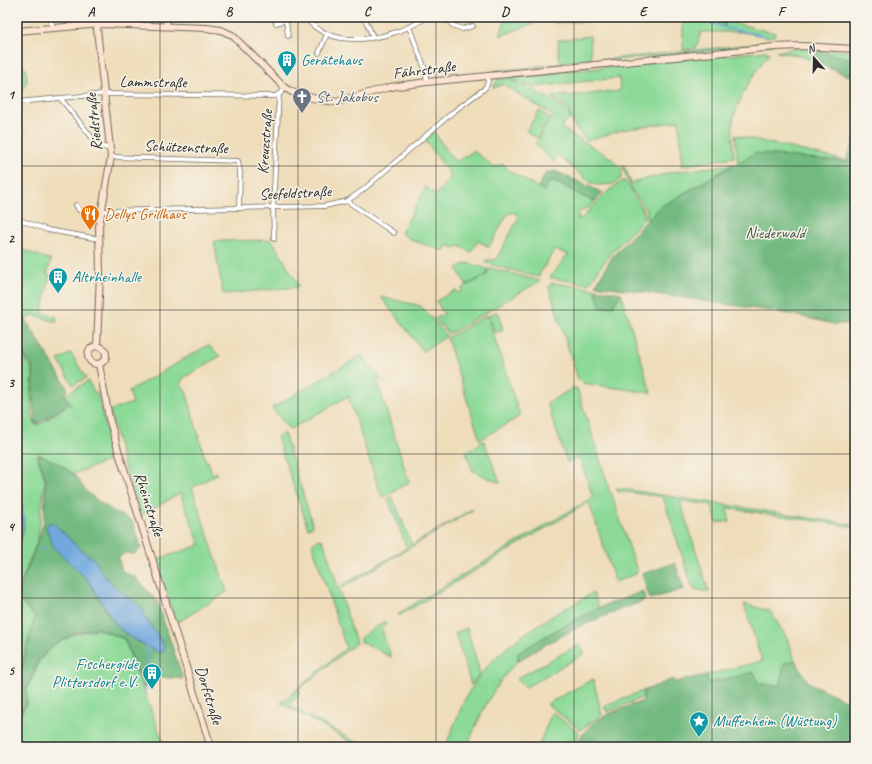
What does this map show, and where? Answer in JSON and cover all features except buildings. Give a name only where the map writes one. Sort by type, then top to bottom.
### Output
[{"type":"main road","points":[[166,26],[167,17]]},
{"type":"main road","name":"Fährstraße","points":[[17,30],[99,24],[166,26],[221,30],[232,35],[285,88],[308,97],[336,102],[390,87],[427,82],[775,48],[801,46],[855,49]]},
{"type":"main road","name":"Riedstraße","points":[[97,343],[100,273],[99,239],[101,213],[111,157],[97,29],[99,24]]},
{"type":"main road","name":"Rheinstraße","points":[[97,343],[103,347],[107,355],[105,360],[99,364],[92,363],[88,357],[89,350],[97,343]]},
{"type":"main road","name":"Rheinstraße","points":[[99,364],[108,412],[119,453],[182,650]]},
{"type":"main road","name":"Dorfstraße","points":[[182,650],[211,747]]},
{"type":"street","points":[[50,17],[53,28]]},
{"type":"street","points":[[99,17],[99,24]]},
{"type":"street","points":[[276,23],[298,17]]},
{"type":"street","points":[[304,17],[326,34],[345,38],[373,37],[389,34],[409,27],[427,17]]},
{"type":"street","points":[[364,17],[373,37]]},
{"type":"street","points":[[449,17],[452,25],[463,29],[473,26]]},
{"type":"street","points":[[286,21],[288,36]]},
{"type":"street","points":[[409,27],[425,69],[427,82]]},
{"type":"street","points":[[319,53],[326,34]]},
{"type":"street","name":"Seefeldstraße","points":[[101,213],[239,207],[273,208],[331,206],[347,201],[363,190],[453,112],[484,89],[487,85],[489,76]]},
{"type":"street","points":[[279,94],[285,88]]},
{"type":"street","name":"Lammstraße","points":[[17,102],[104,94],[276,96],[279,94]]},
{"type":"street","name":"Kreuzstraße","points":[[274,239],[273,208],[279,94]]},
{"type":"street","points":[[60,99],[98,145],[110,149]]},
{"type":"street","name":"Schützenstraße","points":[[111,157],[238,161],[240,172],[239,207]]},
{"type":"street","points":[[347,201],[394,233]]},
{"type":"street","points":[[76,205],[79,210],[101,213]]},
{"type":"street","points":[[17,219],[48,230],[99,239]]},
{"type":"green space","points":[[506,17],[551,17],[500,36]]},
{"type":"green space","points":[[553,17],[588,17],[588,21],[555,23]]},
{"type":"green space","points":[[674,17],[686,17],[724,27],[726,21],[775,33],[774,36],[769,37],[741,32],[701,32],[696,48],[683,50],[683,22]]},
{"type":"green space","points":[[686,17],[716,17],[726,21],[724,27]]},
{"type":"green space","points":[[590,36],[591,59],[562,62],[559,60],[558,40]]},
{"type":"green space","points":[[17,40],[23,68],[26,68],[27,81],[21,92],[19,91],[17,93]]},
{"type":"green space","points":[[773,40],[773,45],[492,72],[754,44]]},
{"type":"green space","points":[[797,48],[855,52],[855,59],[816,52],[813,61],[799,55],[776,52]]},
{"type":"green space","points":[[767,51],[769,53],[768,55],[746,88],[737,106],[733,123],[734,157],[683,166],[679,121],[622,130],[587,141],[576,129],[567,108],[552,97],[620,91],[619,78],[534,87],[509,79],[553,101],[567,112],[571,119],[565,122],[561,128],[611,158],[621,168],[622,177],[614,184],[598,185],[589,182],[558,155],[553,162],[535,144],[553,116],[503,84],[494,88],[493,87],[499,78],[508,79],[509,77]]},
{"type":"green space","points":[[816,52],[855,59],[855,77],[843,74],[813,61]]},
{"type":"green space","points":[[539,111],[550,118],[537,138],[526,131]]},
{"type":"green space","points":[[434,132],[455,162],[474,151],[493,167],[503,164],[511,172],[544,191],[551,180],[594,202],[590,207],[580,211],[577,218],[581,219],[607,192],[622,181],[625,181],[645,214],[643,220],[609,255],[589,284],[550,278],[568,254],[554,250],[538,277],[485,263],[486,260],[496,260],[519,217],[513,212],[507,215],[489,247],[478,241],[471,252],[459,246],[454,248],[447,245],[444,251],[414,241],[401,233],[426,187],[436,195],[451,176],[425,140]]},
{"type":"green space","points":[[735,135],[846,161],[855,138],[855,146],[848,162],[755,154],[738,163]]},
{"type":"green space","name":"Niederwald","points":[[855,146],[855,324],[833,324],[791,314],[596,285],[612,257],[660,207],[755,153],[848,162]]},
{"type":"green space","points":[[734,164],[660,207],[647,220],[647,211],[631,188],[622,166],[624,165],[631,183],[673,172]]},
{"type":"green space","points":[[555,171],[603,193],[594,202],[551,180],[544,191],[538,187],[546,173]]},
{"type":"green space","points":[[272,240],[299,286],[223,294],[214,241]]},
{"type":"green space","points":[[17,248],[51,260],[47,274],[50,275],[42,313],[57,317],[56,322],[33,315],[17,325]]},
{"type":"green space","points":[[467,263],[488,269],[486,275],[466,285],[457,268]]},
{"type":"green space","points":[[490,268],[540,281],[449,334],[435,319],[444,314],[436,301],[456,290],[458,293],[462,291],[462,288],[487,275]]},
{"type":"green space","points":[[552,283],[595,289],[601,308],[613,306],[621,293],[651,393],[582,383],[578,379],[549,287]]},
{"type":"green space","points":[[595,289],[621,293],[613,306],[601,308]]},
{"type":"green space","points":[[381,297],[421,306],[447,336],[423,351]]},
{"type":"green space","points":[[496,312],[499,313],[503,331],[494,332],[489,315]]},
{"type":"green space","points":[[487,315],[520,416],[480,440],[447,338]]},
{"type":"green space","points":[[26,320],[68,389],[64,395],[69,403],[36,424],[32,394],[34,378],[32,365],[25,358],[17,333],[17,326]]},
{"type":"green space","points":[[17,335],[24,358],[31,366],[33,378],[31,393],[32,413],[35,425],[41,424],[69,404],[72,407],[65,395],[88,381],[95,393],[97,392],[113,459],[74,474],[40,454],[37,455],[45,480],[38,539],[17,593],[17,403],[21,424],[17,399]]},
{"type":"green space","points":[[208,345],[220,356],[182,379],[183,381],[180,383],[186,391],[206,462],[208,461],[212,474],[216,472],[217,474],[192,488],[227,592],[178,622],[175,620],[156,560],[200,545],[180,493],[141,516],[122,459],[110,410],[133,403],[129,391]]},
{"type":"green space","points":[[71,353],[86,378],[73,385],[58,360]]},
{"type":"green space","points":[[362,355],[381,379],[377,381],[409,482],[382,498],[348,396],[291,429],[287,427],[272,408]]},
{"type":"green space","points":[[573,388],[577,388],[609,488],[608,491],[611,492],[637,571],[636,574],[615,582],[589,502],[399,616],[399,613],[593,497],[579,457],[567,462],[547,403]]},
{"type":"green space","points":[[284,433],[313,526],[308,528],[277,437]]},
{"type":"green space","points":[[484,441],[500,483],[473,471],[466,452]]},
{"type":"green space","points":[[38,455],[63,466],[75,476],[86,491],[93,497],[132,521],[141,548],[135,554],[125,553],[118,558],[122,571],[136,578],[157,601],[183,679],[149,676],[144,688],[125,639],[97,628],[74,633],[53,645],[39,660],[26,689],[26,703],[17,718],[17,684],[35,616],[17,597],[17,595],[40,536],[44,520],[46,480]],"holes":[[[53,523],[81,550],[95,560],[102,573],[115,587],[142,608],[144,616],[163,643],[165,650],[159,653],[131,638],[117,626],[108,615],[90,583],[54,545],[46,527]]]},
{"type":"green space","points":[[617,488],[855,525],[855,527],[726,508],[730,521],[717,523],[712,505],[680,501],[709,592],[693,589],[663,497],[617,491]]},
{"type":"green space","points":[[392,496],[412,545],[472,509],[473,510],[342,588],[341,586],[407,548],[388,499]]},
{"type":"green space","points":[[319,539],[323,540],[356,643],[298,690],[301,693],[288,705],[365,747],[360,747],[353,743],[347,747],[351,742],[281,703],[346,648],[312,544]]},
{"type":"green space","points":[[675,563],[684,589],[650,599],[642,574]]},
{"type":"green space","points":[[643,591],[645,598],[644,601],[579,627],[518,661],[518,653],[556,630],[599,608]]},
{"type":"green space","points":[[593,593],[599,608],[556,630],[518,653],[518,661],[494,690],[482,712],[467,747],[445,747],[465,699],[489,664],[520,637]]},
{"type":"green space","points":[[17,599],[35,617],[17,684]]},
{"type":"green space","points":[[744,604],[770,611],[787,638],[795,660],[784,663],[781,686],[758,683],[754,672],[709,684],[706,675],[762,661]]},
{"type":"green space","points":[[385,621],[386,624],[381,627],[391,657],[361,642],[361,637]]},
{"type":"green space","points":[[467,628],[480,673],[471,685],[455,633]]},
{"type":"green space","points":[[97,629],[124,639],[165,747],[17,747],[17,720],[27,703],[27,689],[40,660],[54,645],[75,634]]},
{"type":"green space","points":[[580,644],[584,654],[526,687],[516,679]]},
{"type":"green space","points":[[795,660],[808,682],[855,705],[855,747],[577,747],[586,729],[594,723],[613,712],[643,701],[643,691],[673,679],[674,682],[706,675],[709,683],[754,672],[758,683],[780,686],[784,663]]},
{"type":"green space","points":[[593,679],[602,715],[580,730],[547,704]]},
{"type":"green space","points":[[643,691],[643,697],[607,712],[604,706]]},
{"type":"green space","points":[[552,712],[579,733],[574,747],[538,747]]},
{"type":"water","points":[[17,442],[21,464],[20,487],[23,527],[17,548]]},
{"type":"water","points":[[49,523],[53,523],[81,550],[95,560],[102,573],[115,587],[142,608],[146,619],[160,639],[165,650],[159,653],[127,635],[117,626],[86,578],[54,548],[46,527]]},
{"type":"waterway","points":[[506,22],[528,17]]},
{"type":"waterway","points":[[689,17],[727,28],[766,36]]},
{"type":"waterway","points":[[23,515],[26,520]]},
{"type":"waterway","points":[[42,551],[45,547]]},
{"type":"waterway","points":[[146,691],[147,645]]},
{"type":"place","name":"Gerätehaus","points":[[287,77]]},
{"type":"place","name":"St. Jakobus","points":[[302,114]]},
{"type":"place","name":"Dellys Grillhaus","points":[[90,231]]},
{"type":"place","name":"Altrheinhalle","points":[[58,294]]},
{"type":"place","name":"Fischergilde Plittersdorf e.V.","points":[[152,690]]},
{"type":"place","name":"Muffenheim (Wüstung)","points":[[699,738]]}]
